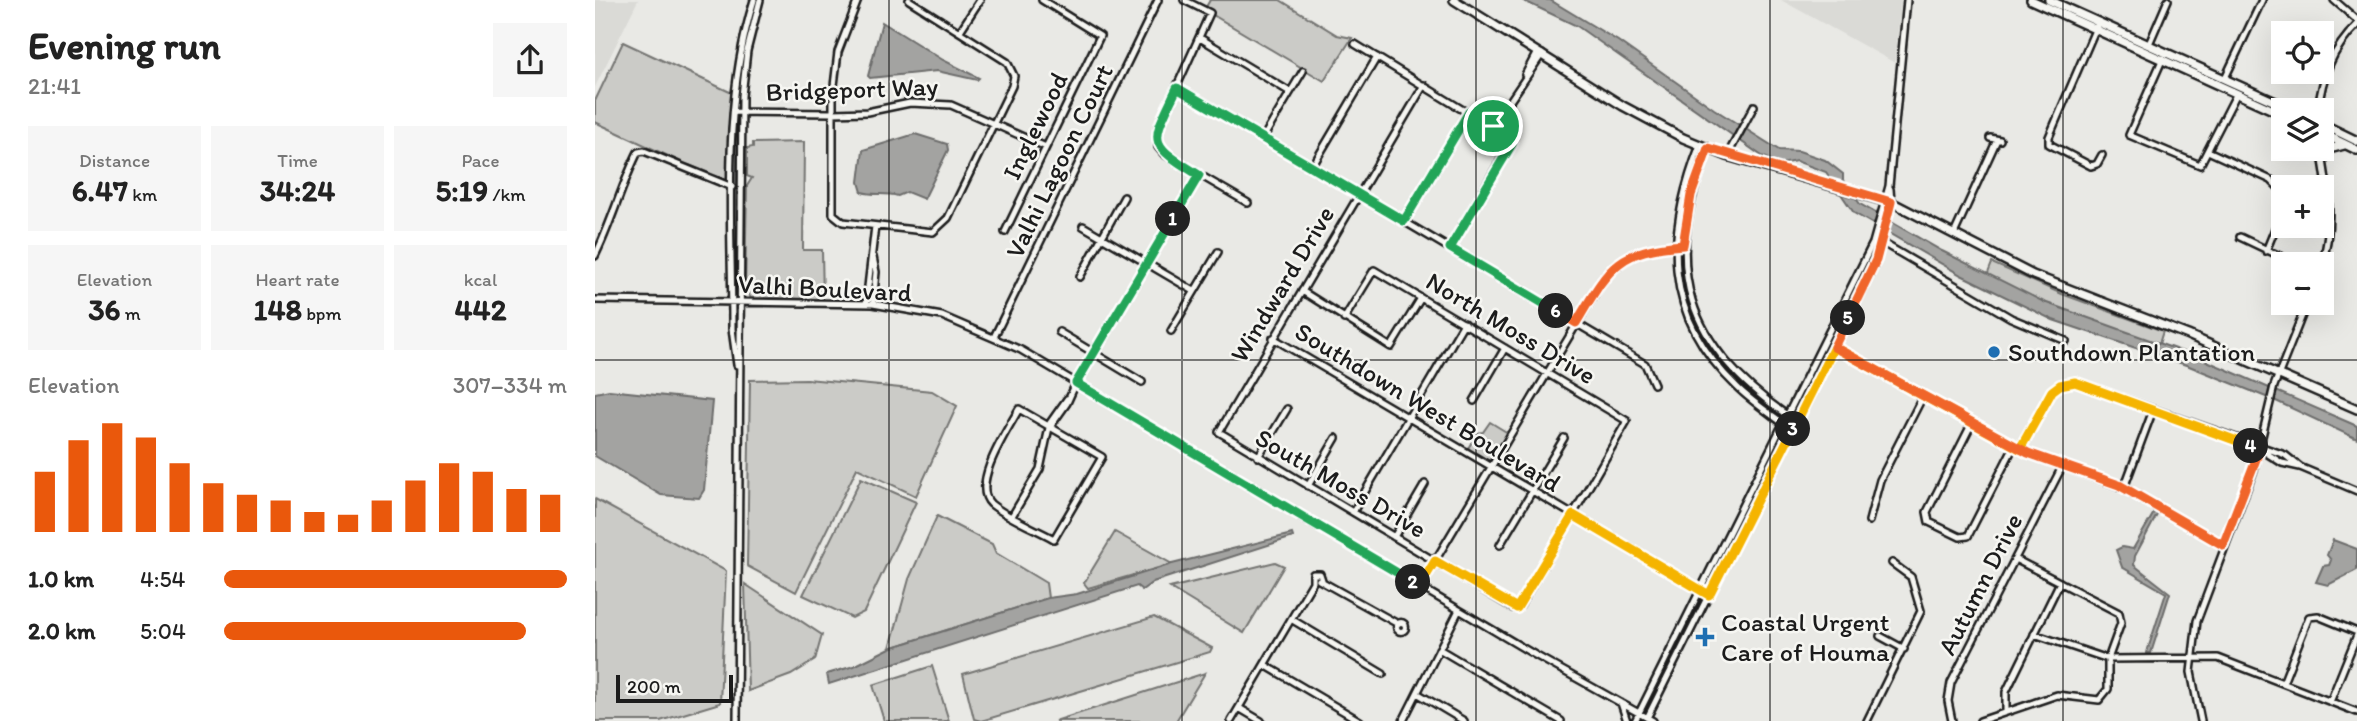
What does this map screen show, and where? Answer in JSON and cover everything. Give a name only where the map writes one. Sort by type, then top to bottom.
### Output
[{"type":"main road","points":[[1454,0],[1650,121],[1704,147],[1727,156],[1888,201],[2033,275],[2188,335],[2357,409]]},
{"type":"main road","points":[[2031,0],[2149,44],[2164,56],[2225,78],[2271,100]]},
{"type":"main road","points":[[2049,0],[2097,26],[2271,109]]},
{"type":"main road","points":[[2334,130],[2357,141]]},
{"type":"main road","points":[[2334,139],[2357,150]]},
{"type":"main road","points":[[2334,146],[2347,145]]},
{"type":"street","points":[[739,376],[732,329],[734,112],[739,56],[754,0]]},
{"type":"street","points":[[737,721],[742,113],[747,51],[760,0]]},
{"type":"street","points":[[858,0],[838,52],[832,113],[833,214],[843,222],[924,232],[942,226],[1012,86],[1012,68],[909,0]]},
{"type":"street","points":[[960,32],[980,0]]},
{"type":"street","name":"Inglewood","points":[[1005,232],[1100,36],[1042,0]]},
{"type":"street","name":"Valhi Lagoon Court","points":[[994,337],[1158,0]]},
{"type":"street","points":[[1184,0],[1210,13],[1158,128],[1158,147],[1164,154],[1248,203]]},
{"type":"street","points":[[1648,720],[1876,260],[1888,201],[1907,0]]},
{"type":"street","points":[[2149,44],[2168,0]]},
{"type":"street","points":[[2225,78],[2262,0]]},
{"type":"street","points":[[2334,0],[2357,20]]},
{"type":"street","points":[[2097,26],[2049,137],[2049,144],[2091,166],[2097,164],[2102,155]]},
{"type":"street","points":[[2320,98],[2323,79],[2340,41],[2357,26]]},
{"type":"street","points":[[1200,38],[1290,92]]},
{"type":"street","points":[[1355,44],[1512,140],[1450,248]]},
{"type":"street","points":[[1493,126],[1540,53]]},
{"type":"street","points":[[2164,56],[2129,135],[2196,165],[2203,161],[2209,151],[2238,93]]},
{"type":"street","points":[[1312,167],[1377,57]]},
{"type":"street","points":[[1263,138],[1303,71]]},
{"type":"street","name":"Windward Drive","points":[[1219,432],[1424,85]]},
{"type":"street","points":[[1177,88],[1645,364],[1654,384]]},
{"type":"street","name":"Bridgeport Way","points":[[734,112],[867,112],[910,103],[951,105],[995,122],[1046,147]]},
{"type":"street","points":[[1727,156],[1754,106]]},
{"type":"street","points":[[1404,221],[1469,112]]},
{"type":"street","points":[[1954,234],[1995,140]]},
{"type":"street","points":[[1704,147],[1691,195],[1683,245],[1691,298],[1710,340],[1742,381],[1796,422]]},
{"type":"street","points":[[1704,147],[1683,192],[1675,246],[1683,301],[1702,344],[1736,386],[1792,430]]},
{"type":"street","points":[[2209,151],[2271,181]]},
{"type":"street","points":[[595,256],[617,209],[625,176],[638,152],[687,167],[733,187]]},
{"type":"street","points":[[1012,516],[1040,469],[1044,439],[1050,427],[1067,403],[1076,383],[1199,175]]},
{"type":"street","points":[[1080,276],[1124,197]]},
{"type":"street","points":[[866,304],[875,226]]},
{"type":"street","points":[[1083,226],[1194,291]]},
{"type":"street","points":[[1635,721],[1881,229]]},
{"type":"street","points":[[2240,237],[2271,253]]},
{"type":"street","points":[[2266,251],[2272,238]]},
{"type":"street","points":[[1881,242],[2011,318],[2066,341]]},
{"type":"street","points":[[1420,586],[1603,280],[1619,261],[1643,249],[1683,245]]},
{"type":"street","points":[[1171,331],[1218,252]]},
{"type":"street","points":[[872,254],[876,272],[873,304]]},
{"type":"street","name":"North Moss Drive","points":[[1344,319],[1374,270],[1627,421],[1573,515]]},
{"type":"street","points":[[1302,291],[1391,347],[1421,298]]},
{"type":"street","name":"Valhi Boulevard","points":[[595,300],[873,304],[941,316],[994,337],[1648,720]]},
{"type":"street","points":[[2201,721],[2191,657],[2202,603],[2260,449],[2274,386],[2302,315]]},
{"type":"street","points":[[1353,512],[1464,323]]},
{"type":"street","points":[[1059,332],[1142,382]]},
{"type":"street","name":"Southdown West Boulevard","points":[[1273,338],[1709,595]]},
{"type":"street","points":[[1825,342],[2017,447],[2062,467],[2124,488],[2223,545]]},
{"type":"street","points":[[1474,401],[1506,348]]},
{"type":"street","points":[[1972,423],[1926,516],[1930,523],[1962,538],[1968,536],[2017,447],[2052,391],[2067,383],[2081,384],[2288,457],[2300,467]]},
{"type":"street","points":[[1869,521],[1880,480],[1923,396]]},
{"type":"street","points":[[1019,409],[1050,427],[1101,457],[1054,539],[991,504],[984,491],[984,482],[1019,409]]},
{"type":"street","points":[[1258,457],[1287,409]]},
{"type":"street","points":[[2124,488],[2153,410]]},
{"type":"street","name":"South Moss Drive","points":[[1219,432],[1517,608],[1573,515]]},
{"type":"street","points":[[1308,486],[1336,438]]},
{"type":"street","points":[[1500,545],[1564,438]]},
{"type":"street","points":[[2260,449],[2285,464],[2300,467],[2357,491]]},
{"type":"street","points":[[2285,464],[2288,457]]},
{"type":"street","name":"Autumn Drive","points":[[1952,721],[1948,709],[1949,688],[2062,467]]},
{"type":"street","points":[[1394,537],[1425,484]]},
{"type":"street","points":[[1980,721],[2064,694],[2092,700],[2102,699],[2108,690],[2108,659],[2121,623],[2119,613],[2015,559]]},
{"type":"street","points":[[1867,721],[1904,649],[1919,617],[1921,606],[1911,577],[1892,563]]},
{"type":"street","points":[[1231,721],[1313,582],[1315,572],[1320,574],[1322,580],[1398,624]]},
{"type":"street","points":[[2007,712],[2005,695],[2060,582]]},
{"type":"street","points":[[1403,721],[1459,610]]},
{"type":"street","points":[[2283,683],[2309,617],[2318,616],[2357,633],[2330,702]]},
{"type":"street","points":[[1291,620],[1383,674]]},
{"type":"street","points":[[2034,634],[2108,659],[2191,657],[2227,661],[2357,712]]},
{"type":"street","points":[[1880,636],[1904,649]]},
{"type":"street","points":[[1439,649],[1561,721]]},
{"type":"street","points":[[1265,665],[1356,720]]},
{"type":"street","points":[[1417,693],[1464,721]]},
{"type":"street","points":[[1621,704],[1627,721]]},
{"type":"street","points":[[1239,708],[1261,721]]},
{"type":"shaded area","points":[[595,0],[638,0],[595,87]]},
{"type":"shaded area","points":[[1210,0],[1280,0],[1337,35],[1352,38],[1324,81],[1213,15],[1206,7]]},
{"type":"shaded area","points":[[1522,0],[1550,0],[1618,41],[1714,109],[1779,150],[1799,151],[1825,160],[1843,174],[1843,180],[1860,204],[1942,251],[2044,302],[2200,358],[2357,426],[2357,439],[2276,401],[2189,366],[2053,320],[1961,275],[1854,213],[1826,172],[1796,161],[1781,164],[1762,156],[1577,26]]},
{"type":"shaded area","points":[[1781,0],[1901,0],[1895,63]]},
{"type":"shaded area","points":[[882,22],[943,60],[979,78],[977,80],[937,71],[870,78],[868,76]]},
{"type":"shaded area","points":[[623,42],[732,93],[729,181],[689,165],[679,164],[679,161],[595,122],[595,101]]},
{"type":"shaded area","points":[[738,117],[741,117],[738,298],[734,270]]},
{"type":"shaded area","points":[[915,134],[947,144],[948,150],[924,199],[907,192],[898,196],[862,192],[859,182],[863,150]]},
{"type":"shaded area","points":[[804,142],[803,250],[822,250],[823,299],[751,298],[745,290],[747,186],[752,178],[747,176],[747,148],[753,147],[753,143]]},
{"type":"shaded area","points":[[1992,263],[2062,294],[2163,331],[2158,347],[2056,309],[1987,276]]},
{"type":"shaded area","points":[[807,379],[932,391],[957,406],[916,496],[857,468],[796,592],[747,566],[750,380]]},
{"type":"shaded area","points":[[609,390],[712,401],[704,490],[699,498],[661,495],[595,456],[595,393]]},
{"type":"shaded area","points":[[1490,422],[1508,433],[1489,461],[1467,450],[1477,433],[1483,432]]},
{"type":"shaded area","points":[[861,478],[916,502],[864,612],[852,618],[803,595]]},
{"type":"shaded area","points":[[595,499],[726,571],[720,703],[660,721],[595,721]]},
{"type":"shaded area","points":[[2155,511],[2158,513],[2135,556],[2134,565],[2170,593],[2151,653],[2147,653],[2166,593],[2122,567],[2116,550],[2122,547],[2133,549]]},
{"type":"shaded area","points":[[937,516],[992,544],[996,553],[1046,583],[1048,598],[890,648],[909,579]]},
{"type":"shaded area","points":[[1115,532],[1172,564],[1088,588],[1084,583]]},
{"type":"shaded area","points":[[1292,534],[1293,537],[1153,582],[1142,590],[1137,586],[829,684],[827,674],[854,666],[890,648],[1048,598],[1077,594],[1172,564]]},
{"type":"shaded area","points":[[2333,540],[2357,549],[2357,570],[2328,585],[2316,582],[2323,566],[2329,565],[2331,560],[2327,555]]},
{"type":"shaded area","points":[[1275,562],[1284,566],[1244,633],[1170,588]]},
{"type":"shaded area","points":[[745,584],[822,635],[815,660],[791,675],[748,691]]},
{"type":"shaded area","points":[[1154,617],[1212,648],[1210,652],[981,721],[974,719],[963,674]]},
{"type":"shaded area","points":[[932,666],[949,721],[884,721],[873,685]]},
{"type":"shaded area","points":[[1205,673],[1176,721],[1055,721]]},
{"type":"place","name":"Southdown Plantation","points":[[1994,352]]},
{"type":"place","name":"Coastal Urgent Care of Houma","points":[[1705,637]]},
{"type":"route","points":[[1493,126],[1469,112],[1404,221],[1177,88],[1158,128],[1158,147],[1164,154],[1199,175],[1076,383],[1420,586],[1435,561],[1513,608],[1520,606],[1573,515],[1709,595],[1834,347],[1855,358],[2020,449],[2052,391],[2060,385],[2075,382],[2260,449],[2223,545],[2119,485],[2062,467],[2020,449],[1834,347],[1876,260],[1891,202],[1727,156],[1708,148],[1691,195],[1683,245],[1643,249],[1619,261],[1603,280],[1576,323],[1450,248],[1512,144],[1510,136],[1493,126]]}]
